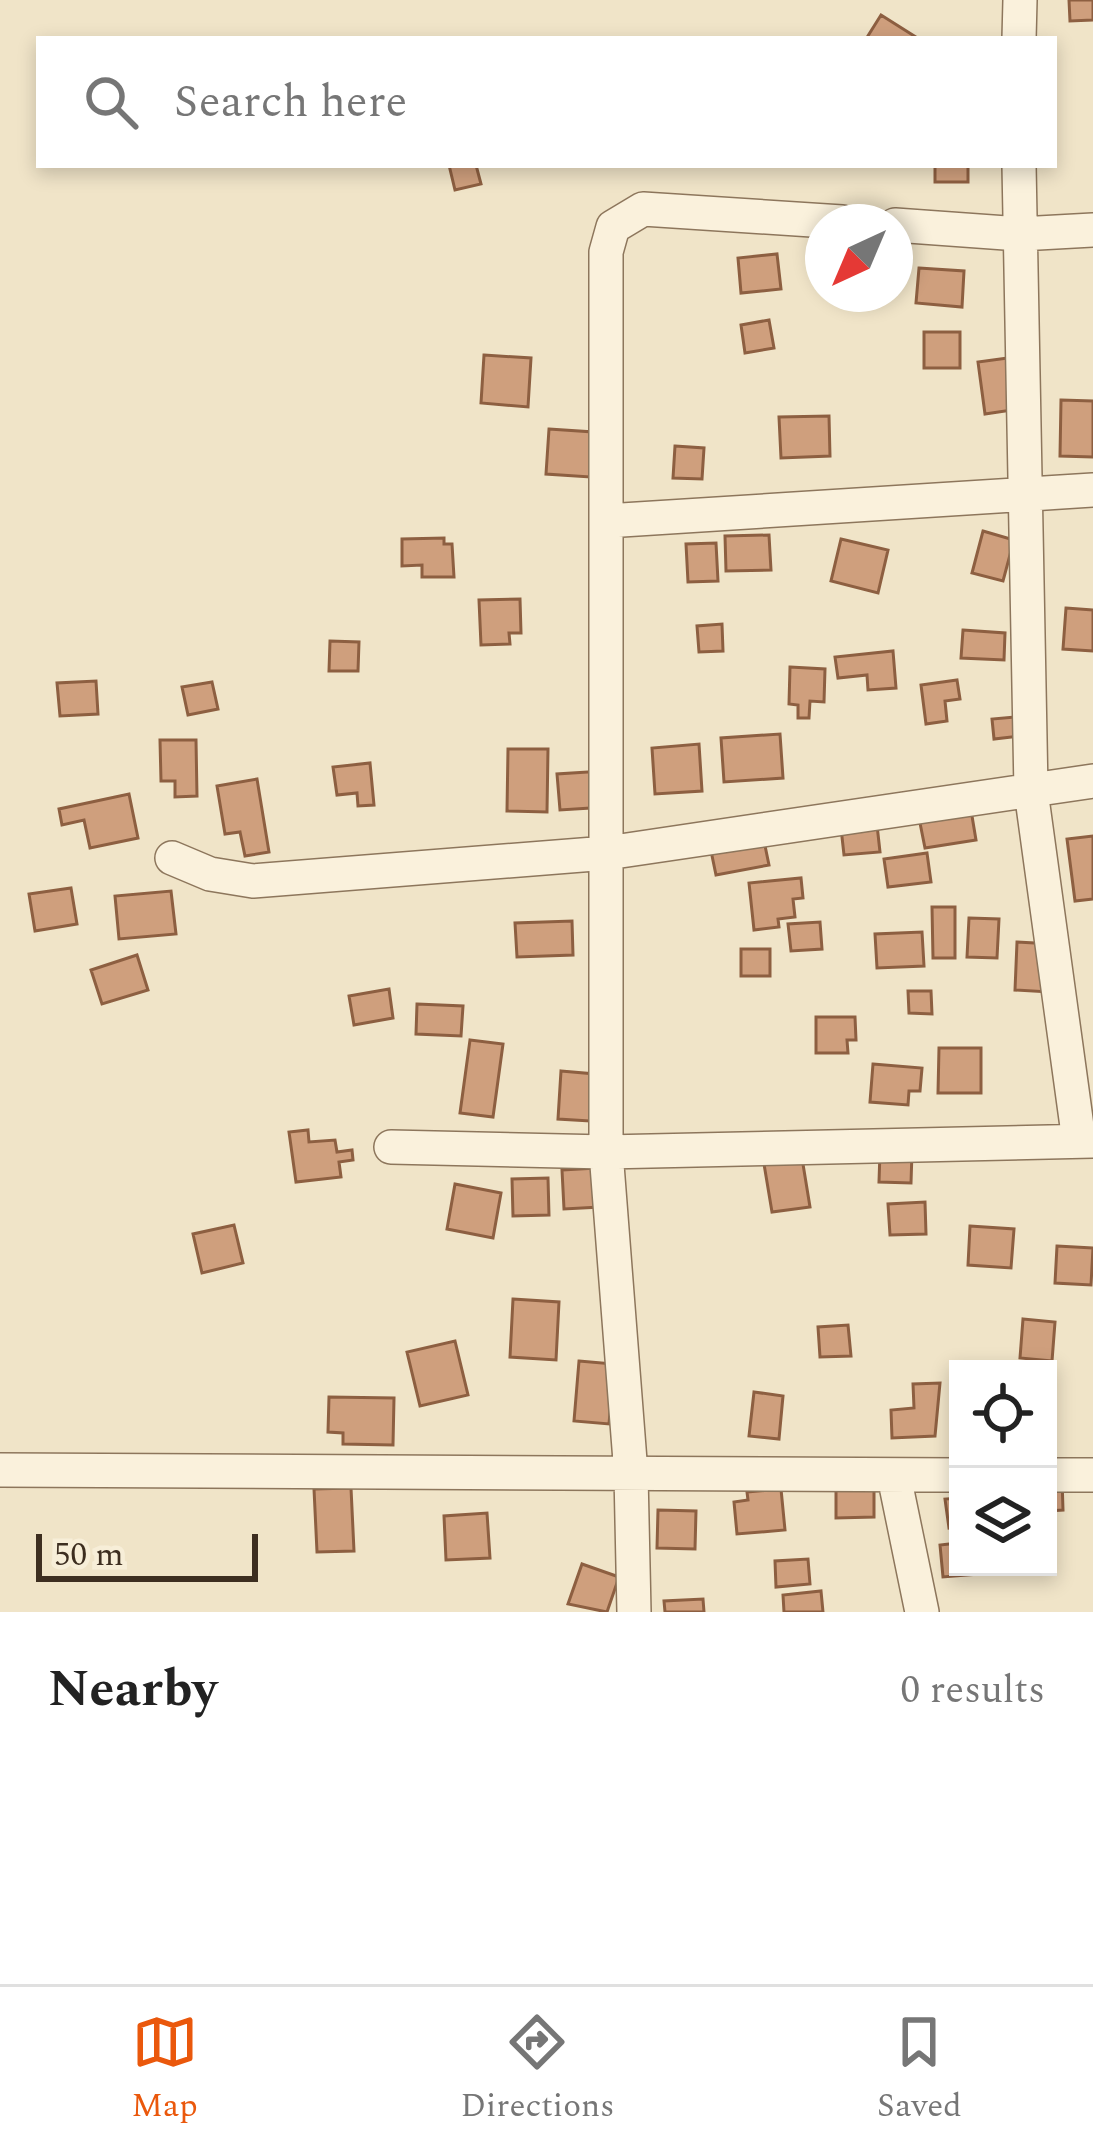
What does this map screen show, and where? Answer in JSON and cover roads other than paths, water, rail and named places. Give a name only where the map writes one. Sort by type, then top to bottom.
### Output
[{"type":"street","points":[[1019,36],[1020,0]]},
{"type":"street","points":[[391,1147],[606,1152],[1086,1141],[1031,791],[1019,168]]},
{"type":"street","points":[[634,1612],[632,1474],[606,1152],[606,252],[614,227],[643,209],[805,220]]},
{"type":"street","points":[[913,227],[1020,234],[1093,230]]},
{"type":"street","points":[[606,520],[1025,498],[1093,490]]},
{"type":"street","points":[[172,858],[210,874],[254,880],[607,853],[1093,781]]},
{"type":"street","points":[[0,1470],[949,1475]]},
{"type":"street","points":[[1057,1475],[1093,1475]]},
{"type":"street","points":[[894,1476],[922,1612]]}]
